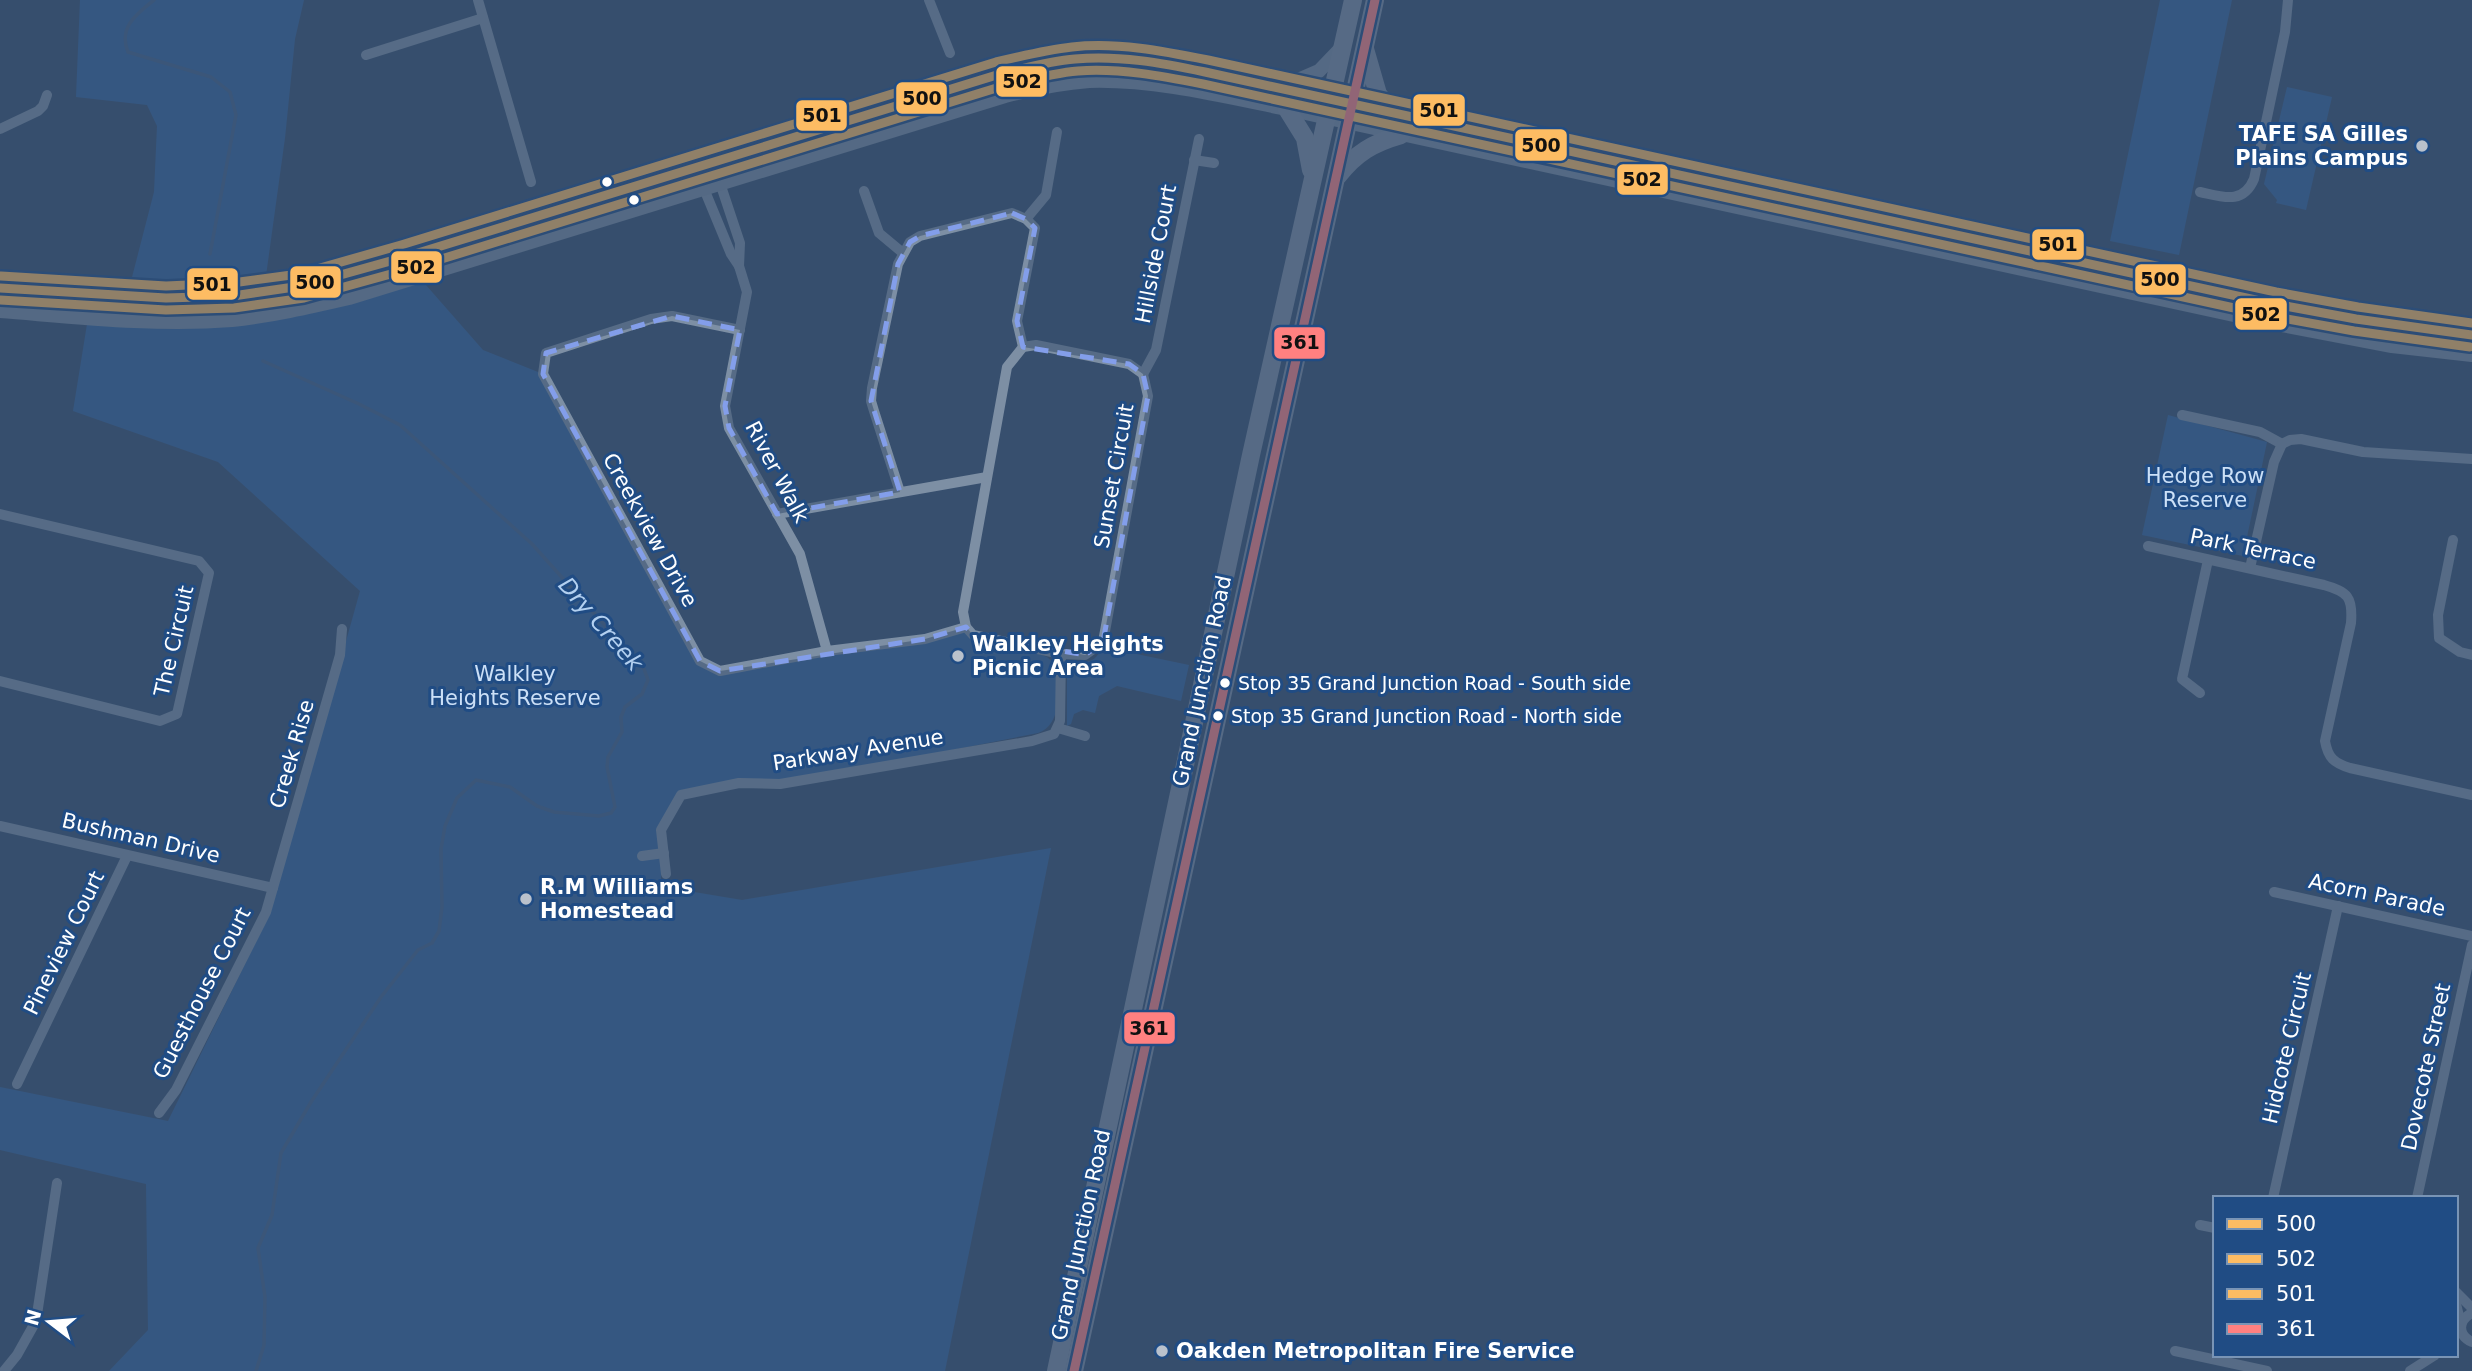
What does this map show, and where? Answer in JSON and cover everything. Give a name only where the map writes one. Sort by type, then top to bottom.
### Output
[{"type":"highway","name":"Grand Junction Road","points":[[1056,1371],[1251,455],[1353,0]]},
{"type":"highway","name":"Grand Junction Road","points":[[1074,1371],[1375,0]]},
{"type":"highway","points":[[1364,46],[1378,94],[1391,111]]},
{"type":"highway","points":[[1287,109],[1305,138],[1313,181]]},
{"type":"highway","points":[[1334,181],[1364,149],[1401,135]]},
{"type":"main road","points":[[1280,88],[1320,71],[1343,45]]},
{"type":"main road","points":[[0,288],[168,299],[268,292],[354,272],[988,78],[1063,61],[1115,58],[1150,62],[1391,111],[2274,304],[2356,319],[2472,335]]},
{"type":"main road","points":[[0,311],[125,321],[181,322],[267,315],[349,298],[1005,96],[1064,84],[1107,81],[1200,92],[1287,109],[2270,323],[2392,346],[2472,355]]},
{"type":"street","points":[[478,0],[531,182]]},
{"type":"street","points":[[929,0],[950,53]]},
{"type":"street","points":[[2200,192],[2229,198],[2249,190],[2254,179],[2285,32],[2288,0]]},
{"type":"street","points":[[366,55],[483,18]]},
{"type":"street","points":[[0,129],[38,111],[47,95]]},
{"type":"street","points":[[1027,219],[1046,195],[1057,132]]},
{"type":"street","name":"Hillside Court","points":[[1143,374],[1156,351],[1199,139]]},
{"type":"street","points":[[1194,160],[1214,163]]},
{"type":"street","name":"River Walk","points":[[713,162],[740,243],[740,266],[747,292],[725,406],[729,428],[800,554],[827,651]]},
{"type":"street","name":"River Walk","points":[[695,167],[731,254],[740,266]]},
{"type":"street","points":[[864,191],[879,233],[903,253]]},
{"type":"street","points":[[900,492],[871,401],[898,264],[910,242],[920,236],[1012,213],[1027,219],[1035,228],[1017,321],[1023,347]]},
{"type":"street","name":"Creekview Drive","points":[[740,330],[672,316],[651,319],[546,353],[543,374],[700,661],[720,671],[827,651],[925,639],[966,627]]},
{"type":"street","points":[[966,627],[963,612],[1006,366],[1023,347],[1036,345],[1129,365],[1143,374]]},
{"type":"street","name":"Sunset Circuit","points":[[966,627],[973,635],[1061,654],[1085,655],[1103,642],[1148,396],[1143,374]]},
{"type":"street","points":[[2182,415],[2260,432],[2282,444]]},
{"type":"street","points":[[2250,568],[2274,462],[2282,444],[2290,440],[2301,439],[2363,452],[2472,459]]},
{"type":"street","points":[[777,514],[987,477]]},
{"type":"street","name":"The Circuit","points":[[0,514],[200,561],[209,573],[177,714],[160,721],[0,681]]},
{"type":"street","points":[[2453,540],[2438,615],[2438,638],[2460,652],[2472,655]]},
{"type":"street","name":"Park Terrace","points":[[2148,546],[2324,585],[2347,596],[2352,606],[2351,623],[2325,741],[2330,757],[2337,764],[2350,768],[2472,795]]},
{"type":"street","points":[[2200,693],[2182,678],[2208,559]]},
{"type":"street","name":"Creek Rise","points":[[273,888],[340,656],[342,629]]},
{"type":"street","points":[[1061,654],[1061,710],[1058,728],[1086,736]]},
{"type":"street","name":"Parkway Avenue","points":[[666,874],[661,830],[681,795],[739,783],[780,784],[1032,741],[1054,734],[1058,728]]},
{"type":"street","name":"Bushman Drive","points":[[0,826],[273,888]]},
{"type":"street","points":[[642,856],[664,853]]},
{"type":"street","name":"Pineview Court","points":[[17,1084],[127,856]]},
{"type":"street","name":"Guesthouse Court","points":[[159,1113],[176,1090],[267,912],[273,888]]},
{"type":"street","name":"Acorn Parade","points":[[2274,892],[2472,936]]},
{"type":"street","name":"Hidcote Circuit","points":[[2273,1196],[2338,906]]},
{"type":"street","name":"Dovecote Street","points":[[2417,1196],[2472,945]]},
{"type":"street","points":[[4,1371],[17,1355],[36,1321],[57,1183]]},
{"type":"street","points":[[2200,1225],[2213,1228]]},
{"type":"street","points":[[2458,1294],[2472,1308]]},
{"type":"street","points":[[2472,1313],[2460,1327],[2464,1336],[2472,1342]]},
{"type":"street","points":[[2175,1351],[2236,1368],[2267,1371]]},
{"type":"street","points":[[2410,1371],[2432,1357]]},
{"type":"highlighted area","points":[[1012,213],[1026,219],[1035,228],[1017,321],[1023,347],[1129,364],[1143,374],[1148,396],[1103,642],[1085,655],[973,635],[966,627],[925,639],[720,671],[700,661],[543,374],[546,353],[672,316],[740,330],[725,406],[729,428],[777,514],[900,492],[871,401],[898,264],[910,242],[920,236]]},
{"type":"green space","points":[[80,0],[304,0],[295,39],[285,138],[265,283],[143,288],[130,285],[154,192],[157,126],[147,105],[76,97]]},
{"type":"green space","points":[[2160,0],[2232,0],[2179,255],[2110,241]]},
{"type":"green space","points":[[2287,87],[2332,97],[2306,210],[2276,203],[2277,200],[2264,184]]},
{"type":"green space","name":"Walkley Heights Reserve","points":[[418,276],[483,350],[543,374],[700,661],[721,671],[966,627],[1047,657],[1057,666],[1058,695],[1055,713],[1052,722],[1038,733],[780,784],[756,784],[681,795],[661,830],[661,883],[652,885],[742,900],[1051,848],[945,1371],[109,1371],[148,1330],[146,1184],[0,1150],[0,1087],[168,1121],[271,911],[360,591],[218,462],[73,411],[88,318],[255,317]]},
{"type":"green space","name":"Hedge Row Reserve","points":[[2168,415],[2267,442],[2243,556],[2142,535]]},
{"type":"green space","points":[[1103,647],[1189,665],[1181,701],[1117,686],[1099,696],[1095,713],[1083,710],[1074,714],[1071,724],[1067,726],[1067,667],[1094,659]]},
{"type":"waterway","name":"Dry Creek","points":[[154,0],[130,22],[125,36],[128,52],[211,77],[230,92],[236,115],[210,254]]},
{"type":"waterway","name":"Dry Creek","points":[[256,1371],[264,1345],[265,1297],[258,1248],[272,1215],[281,1153],[311,1102],[381,997],[418,950],[432,943],[439,931],[442,907],[441,849],[445,826],[457,798],[476,780],[510,787],[537,806],[554,812],[599,816],[611,813],[615,807],[607,767],[608,757],[622,732],[621,717],[625,707],[642,694],[648,680],[644,669],[532,544],[400,425],[263,361]]},
{"type":"transit line","name":"361","points":[[1074,1371],[1375,0]]},
{"type":"transit line","name":"501","points":[[1,276],[166,286],[232,283],[299,274],[996,62],[1062,48],[1106,46],[1208,60],[2276,292],[2472,323]]},
{"type":"transit line","name":"500","points":[[0,288],[166,298],[233,296],[301,286],[405,257],[1000,74],[1056,61],[1108,58],[1205,72],[2274,304],[2356,319],[2472,335]]},
{"type":"transit line","name":"502","points":[[0,300],[166,310],[234,308],[304,298],[409,269],[1003,86],[1040,77],[1094,70],[1203,84],[2271,316],[2470,347]]},
{"type":"place","name":"TAFE SA Gilles Plains Campus","points":[[2422,146]]},
{"type":"place","name":"Walkley Heights Picnic Area","points":[[958,656]]},
{"type":"place","name":"Stop 35 Grand Junction Road - South side","points":[[1225,683]]},
{"type":"place","name":"Stop 35 Grand Junction Road - North side","points":[[1218,716]]},
{"type":"place","name":"R.M Williams Homestead","points":[[526,899]]},
{"type":"place","name":"Oakden Metropolitan Fire Service","points":[[1162,1351]]}]
